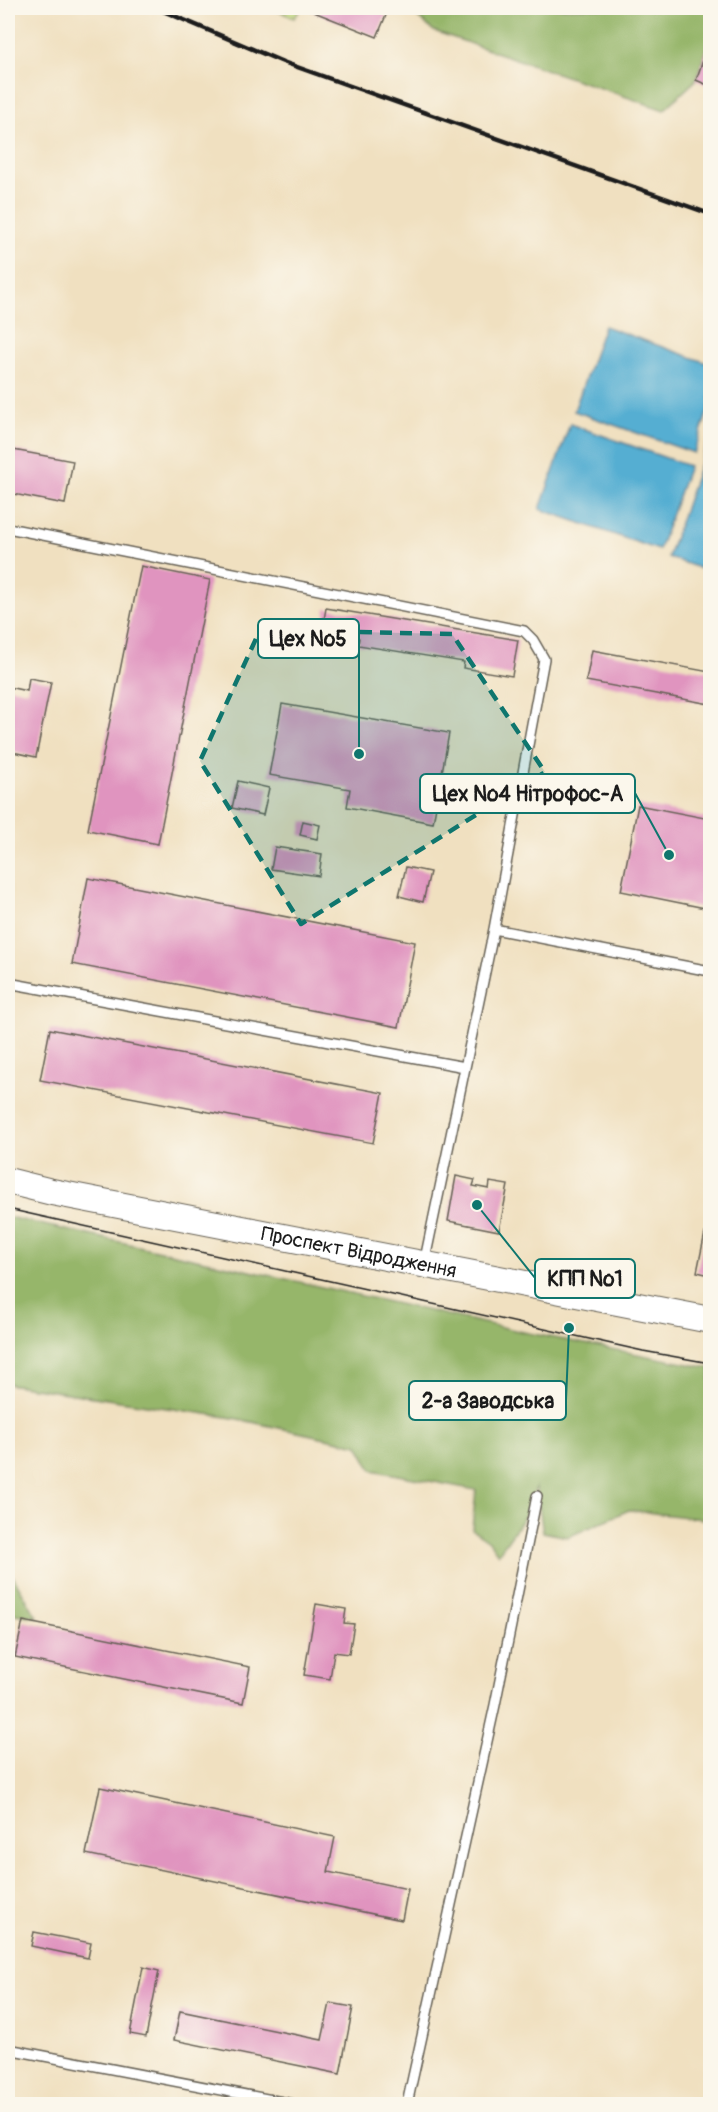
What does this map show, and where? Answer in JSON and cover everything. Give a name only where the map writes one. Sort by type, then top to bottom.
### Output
[{"type":"street","name":"Проспект Відродження","points":[[8,1181],[52,1192],[711,1320]]},
{"type":"lane","points":[[8,528],[524,631],[533,640],[543,659],[494,929],[424,1263]]},
{"type":"lane","points":[[494,929],[711,971]]},
{"type":"lane","points":[[8,983],[465,1067]]},
{"type":"lane","points":[[407,2104],[495,1705],[537,1496]]},
{"type":"lane","points":[[8,2049],[293,2104]]},
{"type":"highlighted area","points":[[260,630],[452,634],[545,772],[301,924],[200,761]]},
{"type":"green space","points":[[272,8],[302,8],[294,18]]},
{"type":"green space","points":[[406,8],[710,8],[710,40],[696,80],[664,110],[434,31]]},
{"type":"green space","points":[[8,1217],[528,1333],[710,1368],[710,1520],[629,1510],[568,1537],[543,1532],[536,1487],[524,1517],[498,1554],[489,1541],[472,1529],[476,1490],[372,1470],[358,1445],[233,1418],[8,1384]]},
{"type":"green space","points":[[8,1568],[9,1570],[37,1617],[8,1613]]},
{"type":"water","points":[[604,326],[710,364],[710,405],[694,453],[574,411]]},
{"type":"water","points":[[570,424],[689,466],[659,550],[540,509]]},
{"type":"water","points":[[710,436],[710,572],[668,557]]},
{"type":"building","points":[[304,8],[389,8],[377,37]]},
{"type":"building","points":[[710,41],[710,86],[696,80]]},
{"type":"building","points":[[8,449],[73,461],[65,504],[8,493]]},
{"type":"building","points":[[141,566],[210,580],[158,844],[88,830]]},
{"type":"building","points":[[326,608],[518,640],[512,676],[463,668],[464,662],[358,645],[359,638],[322,632]]},
{"type":"building","points":[[592,650],[710,672],[710,704],[586,681]]},
{"type":"building","points":[[29,678],[51,682],[36,757],[8,751],[8,687],[27,691]]},
{"type":"building","points":[[282,704],[449,733],[433,823],[347,807],[350,789],[269,775]]},
{"type":"building","points":[[238,781],[269,788],[263,815],[232,808]]},
{"type":"building","points":[[638,805],[710,819],[710,909],[621,891]]},
{"type":"building","points":[[303,821],[320,825],[317,839],[300,835]]},
{"type":"building","points":[[275,847],[322,854],[319,876],[271,869]]},
{"type":"building","points":[[406,867],[430,872],[423,902],[399,896]]},
{"type":"building","points":[[88,878],[415,942],[399,1027],[72,964]]},
{"type":"building","points":[[50,1029],[383,1093],[373,1143],[40,1080]]},
{"type":"building","points":[[456,1176],[475,1180],[473,1186],[489,1189],[490,1182],[508,1185],[499,1231],[448,1221]]},
{"type":"building","points":[[705,1233],[710,1234],[710,1275],[697,1272]]},
{"type":"building","points":[[316,1604],[346,1609],[344,1623],[354,1624],[349,1654],[334,1652],[330,1679],[304,1675]]},
{"type":"building","points":[[23,1621],[250,1667],[243,1703],[15,1657]]},
{"type":"building","points":[[100,1787],[335,1837],[328,1872],[408,1889],[402,1920],[86,1854]]},
{"type":"building","points":[[34,1932],[91,1943],[88,1958],[31,1946]]},
{"type":"building","points":[[143,1967],[159,1971],[146,2037],[130,2034]]},
{"type":"building","points":[[330,2003],[353,2007],[340,2074],[174,2040],[180,2011],[322,2040]]},
{"type":"tram line","points":[[8,1209],[643,1351],[710,1363]]},
{"type":"railway","points":[[156,8],[283,62],[710,214]]},
{"type":"place","name":"Цех №5","points":[[359,754]]},
{"type":"place","name":"Цех №4 Нітрофос-А","points":[[669,855]]},
{"type":"place","name":"КПП №1","points":[[477,1205]]},
{"type":"place","name":"2-а Заводська","points":[[569,1328]]}]
